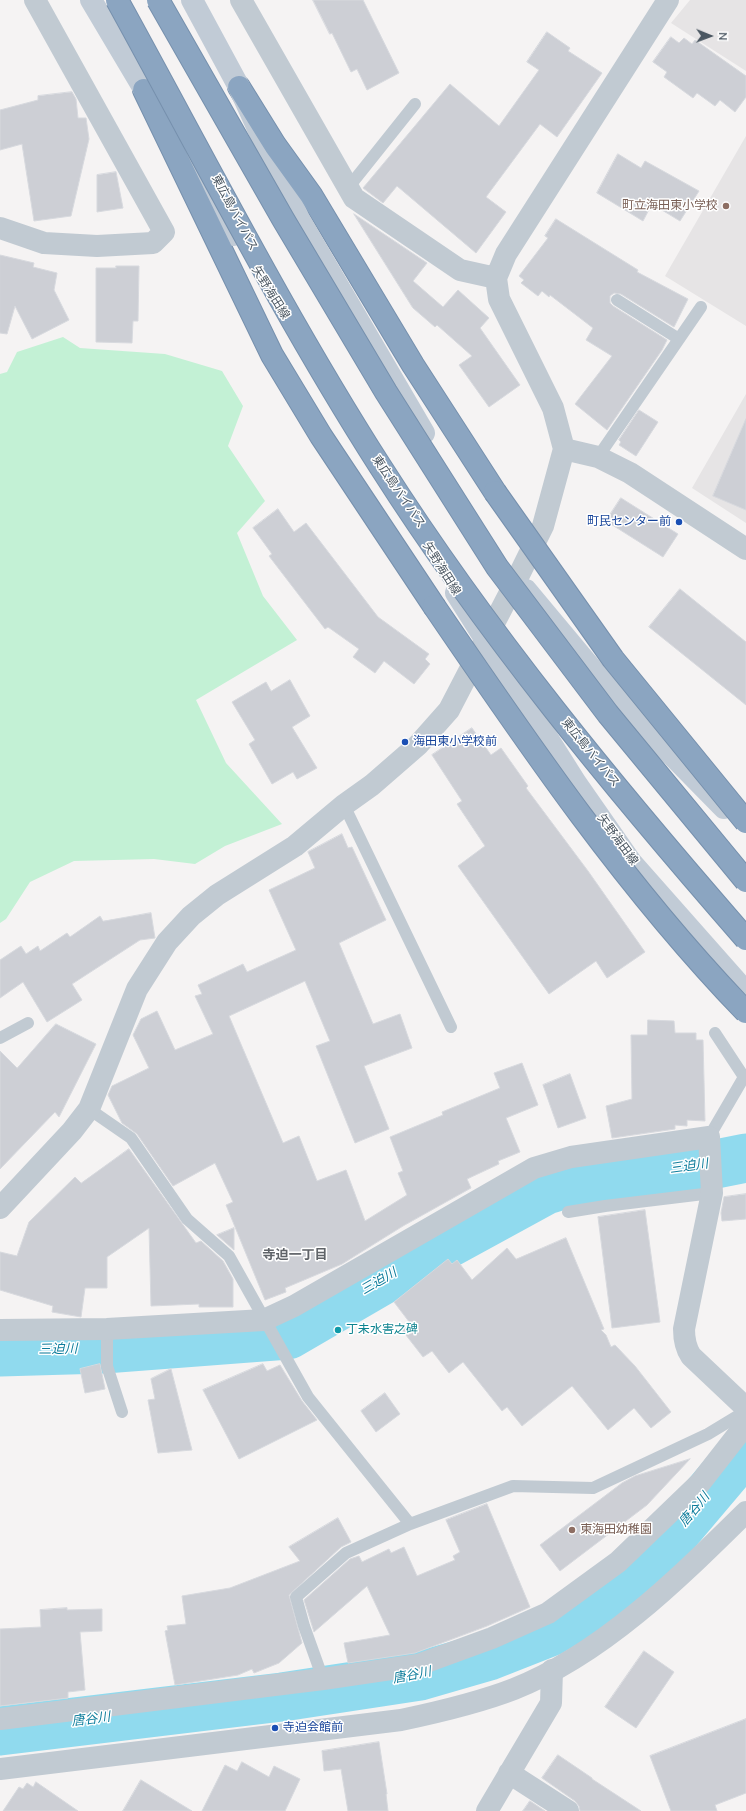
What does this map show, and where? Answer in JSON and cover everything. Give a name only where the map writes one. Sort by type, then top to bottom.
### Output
[{"type":"highway","name":"東広島バイパス","points":[[117,0],[313,359],[381,468],[441,557],[560,716],[656,834],[746,939]]},
{"type":"highway","points":[[158,0],[272,199],[386,392],[497,567],[608,714],[746,881]]},
{"type":"highway","points":[[239,87],[275,145],[311,195],[413,365],[495,492],[613,659],[746,822]]},
{"type":"highway","points":[[144,90],[272,355],[321,436],[434,606],[526,740],[601,843],[669,926],[746,1012]]},
{"type":"main road","name":"矢野海田線","points":[[92,0],[144,90],[485,640],[576,783],[631,862],[746,992]]},
{"type":"main road","points":[[192,0],[239,87],[299,219],[422,430],[517,579],[617,698],[746,831]]},
{"type":"street","points":[[0,228],[44,242],[98,246],[153,243],[164,232],[34,0]]},
{"type":"street","points":[[241,0],[354,198],[460,270],[496,278]]},
{"type":"street","points":[[0,1208],[72,1131],[89,1109],[137,989],[167,942],[191,916],[217,895],[295,846],[344,805],[372,785],[418,745],[449,710],[543,526],[564,449],[553,408],[499,299],[496,278],[506,254],[668,0]]},
{"type":"street","points":[[564,449],[598,458],[630,473],[746,549]]},
{"type":"street","points":[[0,1330],[107,1333],[267,1323],[534,1168],[571,1157],[709,1141],[712,1186],[684,1329],[684,1339],[686,1349],[691,1356],[746,1409]]},
{"type":"street","points":[[0,1719],[323,1679],[418,1665],[492,1638],[548,1612],[618,1562],[700,1483],[739,1433],[746,1415]]},
{"type":"street","points":[[0,1769],[401,1720],[450,1710],[508,1691],[552,1670],[599,1642],[689,1568],[746,1512]]},
{"type":"street","points":[[487,1811],[551,1702],[552,1670]]},
{"type":"street","points":[[509,1774],[568,1811]]},
{"type":"lane","points":[[348,188],[415,104]]},
{"type":"lane","points":[[617,300],[679,339]]},
{"type":"lane","points":[[598,458],[701,307]]},
{"type":"lane","points":[[344,805],[451,1027]]},
{"type":"lane","points":[[0,1038],[28,1023]]},
{"type":"lane","points":[[709,1141],[744,1077],[715,1033]]},
{"type":"lane","points":[[89,1109],[131,1138],[187,1219],[229,1256],[308,1398],[410,1524]]},
{"type":"lane","points":[[568,1212],[712,1186]]},
{"type":"lane","points":[[107,1333],[107,1366],[122,1412]]},
{"type":"lane","points":[[323,1679],[304,1626],[296,1597],[346,1553],[410,1524],[513,1486],[592,1488],[708,1434],[746,1409]]},
{"type":"shaded area","points":[[690,0],[746,0],[746,71],[671,23]]},
{"type":"shaded area","name":"町立海田東小学校","points":[[746,136],[746,326],[665,276]]},
{"type":"shaded area","points":[[746,394],[746,523],[692,488]]},
{"type":"green space","points":[[63,337],[80,348],[165,354],[222,371],[243,406],[228,446],[265,501],[237,533],[263,596],[297,640],[196,700],[226,763],[282,824],[225,846],[195,864],[154,859],[74,861],[30,882],[6,919],[0,923],[0,374],[7,372],[17,352]]},
{"type":"building","points":[[313,0],[363,0],[399,73],[367,90],[357,69],[351,72],[332,33],[330,34]]},
{"type":"building","points":[[547,32],[570,48],[568,51],[602,73],[557,137],[540,124],[486,197],[506,212],[476,253],[397,186],[383,203],[363,188],[450,84],[499,126],[539,70],[527,62]]},
{"type":"building","points":[[671,37],[679,43],[684,38],[692,44],[695,40],[746,76],[746,97],[735,112],[720,100],[715,106],[697,93],[693,98],[664,77],[667,72],[653,62]]},
{"type":"building","points":[[72,92],[76,99],[78,118],[86,118],[89,139],[71,216],[34,221],[22,144],[0,150],[0,110],[38,100],[38,96]]},
{"type":"building","points":[[618,154],[641,168],[645,161],[699,191],[680,221],[652,204],[643,221],[597,193]]},
{"type":"building","points":[[116,172],[123,208],[97,212],[97,175]]},
{"type":"building","points":[[354,214],[427,263],[413,281],[443,307],[458,290],[489,318],[480,328],[520,385],[489,407],[459,365],[472,356],[437,325],[435,327],[413,308]]},
{"type":"building","points":[[556,219],[638,270],[637,272],[688,299],[674,327],[621,294],[614,293],[610,296],[610,303],[613,306],[667,340],[662,350],[607,430],[575,404],[612,356],[586,340],[593,328],[550,295],[549,297],[542,291],[538,296],[521,283],[524,280],[519,276],[548,238],[545,236]]},
{"type":"building","points":[[0,255],[34,263],[33,267],[57,273],[54,290],[69,320],[32,339],[15,306],[7,334],[0,333]]},
{"type":"building","points":[[116,266],[139,266],[138,321],[133,321],[132,343],[96,342],[96,268],[116,268]]},
{"type":"building","points":[[639,410],[658,422],[636,456],[619,445],[621,442],[619,440]]},
{"type":"building","points":[[746,419],[746,510],[713,496]]},
{"type":"building","points":[[621,498],[678,534],[663,557],[606,521]]},
{"type":"building","points":[[278,509],[294,532],[306,523],[378,617],[429,654],[425,659],[430,664],[414,684],[384,661],[375,673],[353,657],[359,649],[328,627],[325,629],[269,556],[272,554],[253,528]]},
{"type":"building","points":[[680,589],[746,642],[746,705],[649,627]]},
{"type":"building","points":[[290,680],[310,716],[292,727],[317,768],[297,779],[293,772],[272,784],[249,744],[255,740],[232,702],[266,682],[271,691]]},
{"type":"building","points":[[472,728],[491,755],[501,748],[528,786],[526,788],[588,871],[645,952],[607,978],[596,961],[549,994],[458,866],[485,846],[457,804],[462,801],[432,755]]},
{"type":"building","points":[[342,834],[348,848],[352,847],[386,920],[339,943],[373,1024],[400,1014],[412,1048],[364,1066],[389,1129],[355,1143],[316,1046],[330,1041],[305,981],[229,1016],[283,1143],[299,1136],[317,1181],[346,1170],[365,1221],[407,1195],[398,1173],[403,1171],[390,1137],[443,1115],[442,1112],[500,1088],[494,1073],[522,1063],[538,1105],[506,1118],[520,1152],[498,1161],[499,1164],[467,1179],[471,1188],[403,1226],[342,1264],[285,1288],[286,1292],[265,1300],[226,1205],[233,1202],[215,1163],[173,1186],[137,1134],[122,1123],[108,1095],[112,1086],[149,1068],[133,1035],[141,1019],[157,1011],[175,1050],[213,1034],[195,996],[202,994],[198,985],[243,964],[247,972],[296,950],[269,890],[315,868],[308,852]]},
{"type":"building","points":[[151,913],[155,938],[140,940],[72,984],[82,1000],[47,1022],[23,982],[0,998],[0,960],[21,946],[26,954],[38,946],[40,951],[67,933],[70,937],[100,916],[103,921]]},
{"type":"building","points":[[648,1020],[674,1021],[675,1033],[696,1033],[696,1040],[703,1040],[705,1121],[687,1120],[687,1126],[675,1125],[675,1129],[612,1138],[606,1106],[632,1099],[631,1035],[647,1035]]},
{"type":"building","points":[[56,1024],[96,1044],[59,1117],[55,1112],[0,1169],[0,1051],[17,1068]]},
{"type":"building","points":[[570,1074],[586,1118],[558,1128],[543,1085]]},
{"type":"building","points":[[129,1149],[196,1243],[201,1241],[223,1261],[233,1279],[233,1307],[199,1307],[199,1304],[151,1306],[149,1228],[107,1257],[107,1288],[85,1288],[81,1317],[52,1312],[53,1306],[0,1290],[0,1252],[17,1256],[29,1222],[75,1177],[81,1183]]},
{"type":"building","points":[[746,1194],[746,1219],[722,1221],[721,1213],[724,1197]]},
{"type":"building","points":[[645,1210],[660,1322],[612,1328],[598,1217]]},
{"type":"building","points":[[234,1228],[234,1250],[217,1235]]},
{"type":"building","points":[[566,1238],[604,1329],[601,1330],[606,1335],[611,1347],[615,1345],[635,1366],[671,1412],[651,1428],[634,1408],[608,1430],[572,1386],[522,1426],[507,1407],[502,1411],[463,1362],[449,1373],[432,1351],[423,1357],[402,1330],[410,1323],[394,1302],[448,1259],[452,1264],[457,1260],[472,1280],[507,1248],[516,1259]]},
{"type":"building","points":[[100,1364],[105,1389],[85,1393],[80,1369]]},
{"type":"building","points":[[263,1364],[267,1371],[280,1365],[302,1401],[317,1420],[239,1459],[203,1390]]},
{"type":"building","points":[[171,1369],[192,1450],[158,1453],[148,1400],[155,1399],[151,1379]]},
{"type":"building","points":[[385,1393],[400,1414],[376,1432],[361,1411]]},
{"type":"building","points":[[690,1459],[647,1505],[560,1571],[540,1545],[622,1483],[635,1476]]},
{"type":"building","points":[[487,1504],[530,1607],[487,1626],[415,1653],[348,1663],[344,1643],[390,1635],[367,1586],[314,1632],[304,1600],[350,1559],[359,1556],[362,1562],[389,1549],[391,1553],[404,1547],[417,1576],[455,1560],[453,1556],[460,1552],[446,1520]]},
{"type":"building","points":[[338,1518],[351,1542],[341,1547],[289,1595],[302,1643],[279,1663],[254,1673],[252,1669],[238,1675],[175,1685],[165,1631],[168,1630],[167,1626],[186,1624],[182,1596],[230,1588],[300,1561],[289,1547]]},
{"type":"building","points":[[67,1608],[67,1610],[102,1609],[102,1631],[80,1632],[85,1690],[68,1692],[68,1698],[0,1706],[0,1629],[41,1627],[40,1610]]},
{"type":"building","points":[[644,1651],[674,1672],[636,1728],[605,1707]]},
{"type":"building","points":[[746,1719],[746,1793],[715,1805],[717,1811],[671,1811],[650,1756]]},
{"type":"building","points":[[379,1742],[387,1794],[388,1811],[348,1811],[341,1769],[324,1771],[322,1751]]},
{"type":"building","points":[[558,1755],[641,1811],[580,1811],[579,1806],[575,1801],[542,1778]]},
{"type":"building","points":[[242,1762],[269,1777],[274,1766],[300,1779],[285,1811],[202,1811],[225,1765],[237,1771]]},
{"type":"building","points":[[141,1780],[192,1811],[123,1811]]},
{"type":"building","points":[[36,1782],[78,1811],[3,1811],[19,1787],[23,1789],[27,1783],[33,1787]]},
{"type":"building","points":[[530,1801],[545,1811],[523,1811]]},
{"type":"waterway","name":"三迫川","points":[[0,1352],[104,1349],[288,1335],[405,1267],[546,1190],[572,1182],[701,1167],[746,1158]]},
{"type":"waterway","name":"唐谷川","points":[[0,1731],[282,1697],[420,1676],[489,1656],[550,1632],[597,1604],[659,1552],[746,1449]]},
{"type":"place","name":"町立海田東小学校","points":[[726,206]]},
{"type":"place","name":"町民センター前","points":[[679,522]]},
{"type":"place","name":"海田東小学校前","points":[[405,742]]},
{"type":"place","name":"丁未水害之碑","points":[[338,1330]]},
{"type":"place","name":"東海田幼稚園","points":[[572,1530]]},
{"type":"place","name":"寺迫会館前","points":[[275,1728]]},
{"type":"district","name":"寺迫一丁目","points":[[295,1256]]}]
